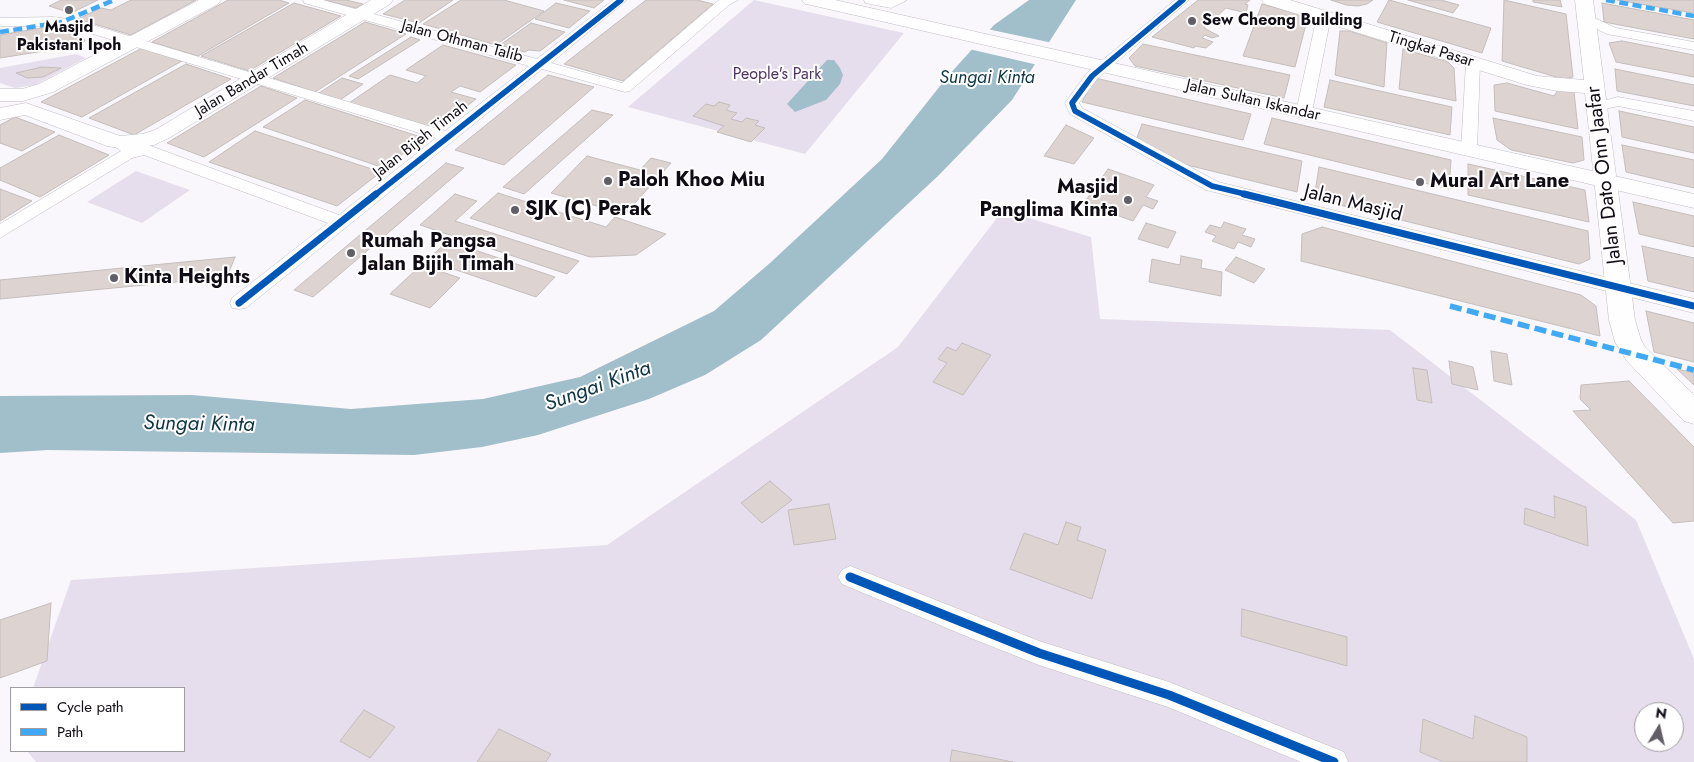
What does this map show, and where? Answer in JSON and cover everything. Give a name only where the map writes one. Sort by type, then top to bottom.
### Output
[{"type":"main road","points":[[1,104],[46,88],[212,0]]},
{"type":"main road","name":"Jalan Bandar Timah","points":[[115,141],[137,142],[162,134],[384,0]]},
{"type":"main road","name":"Jalan Sultan Iskandar","points":[[811,0],[1694,201]]},
{"type":"main road","name":"Tingkat Pasar","points":[[1271,0],[1473,63],[1595,97]]},
{"type":"main road","name":"Jalan Dato Onn Jaafar","points":[[1585,9],[1622,320],[1628,342],[1641,360],[1694,414]]},
{"type":"main road","points":[[38,111],[33,104],[34,100],[46,88]]},
{"type":"main road","points":[[1,104],[19,109],[38,111],[115,141]]},
{"type":"street","name":"Jalan Othman Talib","points":[[309,0],[626,88],[726,1]]},
{"type":"street","name":"Jalan Bijeh Timah","points":[[239,302],[621,0]]},
{"type":"street","points":[[870,0],[899,2]]},
{"type":"street","points":[[1097,65],[1183,0]]},
{"type":"street","points":[[1585,9],[1612,30],[1694,46]]},
{"type":"street","points":[[1304,112],[1324,16]]},
{"type":"street","points":[[0,22],[62,22],[448,137]]},
{"type":"street","points":[[1469,150],[1473,63]]},
{"type":"street","name":"Jalan Masjid","points":[[1097,65],[1092,76],[1072,103],[1075,111],[1212,186],[1694,306]]},
{"type":"street","points":[[1595,97],[1694,116]]},
{"type":"street","points":[[0,232],[162,134]]},
{"type":"street","points":[[115,141],[122,146],[136,150],[146,150],[341,222]]},
{"type":"street","points":[[850,577],[1014,643],[1169,695],[1334,762]]},
{"type":"green space","name":"People's Park","points":[[754,0],[904,33],[805,154],[628,107]]},
{"type":"green space","points":[[76,54],[86,58],[35,85],[15,88],[0,83],[0,68]]},
{"type":"green space","points":[[136,171],[190,190],[142,223],[87,202]]},
{"type":"green space","points":[[1003,210],[1091,237],[1100,319],[1390,330],[1636,520],[1694,659],[1694,762],[36,762],[28,752],[185,752],[185,687],[33,687],[71,580],[607,545],[898,347]]},
{"type":"water","name":"Sungai Kinta","points":[[1029,0],[1076,0],[1012,100],[938,176],[761,340],[705,375],[649,399],[538,435],[482,447],[414,455],[48,450],[0,453],[0,396],[192,395],[351,409],[483,399],[580,377],[714,311],[770,263],[882,159],[948,76],[994,25]]},
{"type":"water","points":[[827,60],[834,60],[840,68],[843,75],[840,84],[826,100],[795,112],[787,104]]},
{"type":"pier","points":[[987,29],[1053,43],[1038,65],[969,49]]},
{"type":"building","name":"Masjid Pakistani Ipoh","points":[[61,0],[98,0],[71,13],[49,6]]},
{"type":"building","points":[[131,0],[196,0],[131,35],[78,19],[101,8],[111,10]]},
{"type":"building","points":[[228,0],[279,0],[289,3],[198,56],[152,42]]},
{"type":"building","points":[[324,0],[346,0],[363,4],[356,8]]},
{"type":"building","points":[[405,0],[453,0],[419,23],[383,14]]},
{"type":"building","points":[[461,0],[504,0],[544,11],[496,45],[423,24]]},
{"type":"building","points":[[564,0],[604,0],[594,8]]},
{"type":"building","points":[[646,0],[697,0],[713,4],[623,81],[564,64]]},
{"type":"building","name":"Sew Cheong Building","points":[[1198,0],[1250,0],[1245,4],[1248,5],[1246,13],[1226,8],[1204,28],[1219,36],[1212,38],[1205,35],[1202,38],[1213,42],[1206,48],[1195,46],[1194,48],[1152,37]]},
{"type":"building","points":[[1331,0],[1373,0],[1358,6],[1346,5]]},
{"type":"building","points":[[1389,0],[1491,28],[1482,53],[1377,22]]},
{"type":"building","points":[[1408,0],[1441,0],[1459,5],[1453,13]]},
{"type":"building","points":[[1504,0],[1566,14],[1573,77],[1563,79],[1502,61]]},
{"type":"building","points":[[1533,0],[1560,0],[1562,7],[1533,2]]},
{"type":"building","points":[[1617,0],[1694,0],[1694,13]]},
{"type":"building","points":[[294,3],[341,16],[249,71],[201,56]]},
{"type":"building","points":[[556,3],[590,11],[569,28],[535,19]]},
{"type":"building","points":[[1602,3],[1694,20],[1694,39],[1604,22]]},
{"type":"building","points":[[1262,4],[1301,15],[1307,20],[1295,67],[1243,56]]},
{"type":"building","points":[[365,22],[406,34],[315,92],[273,78]]},
{"type":"building","points":[[531,23],[565,32],[540,51],[528,50],[525,52],[500,45]]},
{"type":"building","points":[[53,26],[85,40],[82,45],[0,58],[0,35]]},
{"type":"building","points":[[1340,31],[1349,31],[1387,43],[1384,87],[1335,75]]},
{"type":"building","points":[[411,37],[420,40],[358,79],[349,76]]},
{"type":"building","points":[[1622,41],[1694,55],[1694,77],[1616,62],[1609,43]]},
{"type":"building","points":[[1143,44],[1290,75],[1284,98],[1135,66],[1129,58]]},
{"type":"building","points":[[443,45],[516,65],[480,92],[460,86],[451,92],[476,99],[444,124],[436,121],[429,127],[349,103],[390,75],[417,83],[426,76],[406,70]]},
{"type":"building","points":[[142,48],[182,61],[82,117],[41,102]]},
{"type":"building","points":[[1403,49],[1448,62],[1454,68],[1456,101],[1399,89]]},
{"type":"building","points":[[186,64],[231,79],[134,135],[89,118]]},
{"type":"building","points":[[42,67],[61,68],[43,77],[27,78],[16,73]]},
{"type":"building","points":[[1615,69],[1694,85],[1694,106],[1617,91]]},
{"type":"building","points":[[548,75],[594,87],[504,165],[455,150]]},
{"type":"building","points":[[342,78],[363,84],[340,100],[319,93]]},
{"type":"building","points":[[1095,78],[1251,114],[1243,140],[1082,102]]},
{"type":"building","points":[[1330,80],[1452,107],[1450,135],[1324,107]]},
{"type":"building","points":[[1507,83],[1554,96],[1558,90],[1574,92],[1578,129],[1495,111],[1494,85]]},
{"type":"building","points":[[261,86],[297,98],[204,157],[167,143]]},
{"type":"building","points":[[305,100],[424,138],[384,168],[263,127]]},
{"type":"building","points":[[719,102],[730,105],[726,110],[737,113],[731,119],[742,122],[746,118],[759,121],[755,125],[765,128],[751,142],[717,132],[724,126],[693,116],[706,104],[714,106]]},
{"type":"building","points":[[592,110],[613,115],[524,194],[503,187]]},
{"type":"building","points":[[1619,111],[1694,127],[1694,153],[1622,137]]},
{"type":"building","points":[[15,117],[55,132],[22,151],[0,143],[0,125]]},
{"type":"building","points":[[1272,118],[1451,160],[1449,189],[1264,144]]},
{"type":"building","points":[[1493,118],[1582,137],[1584,160],[1573,163],[1511,150],[1497,140]]},
{"type":"building","points":[[1142,124],[1302,161],[1297,192],[1175,162],[1135,143]]},
{"type":"building","points":[[1066,125],[1094,138],[1074,164],[1044,156]]},
{"type":"building","points":[[255,131],[381,172],[337,206],[209,162]]},
{"type":"building","points":[[59,135],[109,155],[40,197],[0,180],[0,168]]},
{"type":"building","points":[[1622,145],[1694,160],[1694,188],[1626,172]]},
{"type":"building","name":"Paloh Khoo Miu","points":[[587,156],[640,170],[651,158],[671,163],[625,214],[551,193]]},
{"type":"building","name":"Rumah Pangsa Jalan Bijih Timah","points":[[446,163],[464,168],[313,297],[294,290]]},
{"type":"building","points":[[1468,164],[1585,190],[1589,222],[1468,195]]},
{"type":"building","points":[[1319,167],[1588,231],[1590,259],[1579,264],[1328,202],[1315,192]]},
{"type":"building","points":[[1108,169],[1154,185],[1146,197],[1158,201],[1153,209],[1143,205],[1133,221],[1084,203]]},
{"type":"building","points":[[0,189],[32,201],[0,221]]},
{"type":"building","points":[[498,193],[606,227],[615,217],[666,234],[636,255],[590,257],[470,218]]},
{"type":"building","points":[[455,194],[477,201],[455,221],[579,261],[567,274],[420,225]]},
{"type":"building","points":[[1633,202],[1694,216],[1694,247],[1639,234]]},
{"type":"building","points":[[1224,222],[1246,229],[1242,235],[1255,239],[1251,247],[1238,242],[1234,249],[1212,241],[1216,236],[1205,232],[1210,225],[1221,228]]},
{"type":"building","points":[[1146,223],[1176,232],[1168,248],[1138,239]]},
{"type":"building","points":[[1322,227],[1581,295],[1596,306],[1600,336],[1301,261],[1302,234]]},
{"type":"building","points":[[448,241],[555,277],[536,297],[427,260]]},
{"type":"building","points":[[1642,246],[1694,258],[1694,292],[1648,281]]},
{"type":"building","points":[[1181,256],[1202,260],[1201,268],[1222,272],[1221,296],[1149,282],[1152,259],[1180,265]]},
{"type":"building","name":"Kinta Heights","points":[[235,257],[227,277],[0,299],[0,280]]},
{"type":"building","points":[[1236,257],[1265,269],[1254,283],[1225,270]]},
{"type":"building","points":[[421,265],[460,278],[430,308],[390,294]]},
{"type":"building","points":[[1646,311],[1694,323],[1694,362],[1654,352]]},
{"type":"building","points":[[962,343],[991,355],[963,395],[933,382],[947,363],[938,359],[947,347],[956,351]]},
{"type":"building","points":[[1491,351],[1507,354],[1512,385],[1494,381]]},
{"type":"building","points":[[1449,361],[1473,367],[1478,390],[1452,384]]},
{"type":"building","points":[[1413,368],[1427,370],[1432,403],[1417,400]]},
{"type":"building","points":[[1677,369],[1694,373],[1694,385]]},
{"type":"building","points":[[1629,381],[1694,447],[1694,521],[1673,523],[1573,411],[1591,410],[1580,399],[1581,385]]},
{"type":"building","points":[[770,481],[792,500],[762,523],[741,503]]},
{"type":"building","points":[[1554,496],[1586,507],[1588,546],[1524,524],[1525,508],[1555,518]]},
{"type":"building","points":[[829,504],[836,539],[794,545],[788,510]]},
{"type":"building","points":[[1066,522],[1081,527],[1077,540],[1106,550],[1092,599],[1010,569],[1024,533],[1058,545]]},
{"type":"building","points":[[51,603],[47,661],[0,678],[0,620]]},
{"type":"building","points":[[1242,609],[1347,637],[1347,666],[1241,636]]},
{"type":"building","points":[[364,710],[395,727],[370,758],[340,741]]},
{"type":"building","points":[[1475,716],[1527,737],[1527,762],[1444,762],[1420,752],[1423,719],[1473,739]]},
{"type":"building","points":[[499,729],[551,754],[546,762],[477,762]]},
{"type":"building","points":[[952,750],[1013,762],[950,762]]},
{"type":"marked path","points":[[0,32],[62,22],[114,0]]},
{"type":"marked path","points":[[1606,0],[1694,16]]},
{"type":"marked path","points":[[1450,306],[1694,370]]},
{"type":"cycle path","points":[[239,303],[621,0]]},
{"type":"cycle path","points":[[1183,0],[1092,76],[1072,103],[1075,111],[1212,186],[1694,306]]},
{"type":"cycle path","points":[[850,577],[1039,653],[1169,695],[1334,762]]},
{"type":"place","name":"Masjid Pakistani Ipoh","points":[[69,10]]},
{"type":"place","name":"Sew Cheong Building","points":[[1192,21]]},
{"type":"place","name":"Paloh Khoo Miu","points":[[608,181]]},
{"type":"place","name":"Mural Art Lane","points":[[1420,182]]},
{"type":"place","name":"Masjid Panglima Kinta","points":[[1128,200]]},
{"type":"place","name":"SJK (C) Perak","points":[[515,210]]},
{"type":"place","name":"Rumah Pangsa Jalan Bijih Timah","points":[[351,253]]},
{"type":"place","name":"Kinta Heights","points":[[114,278]]}]
